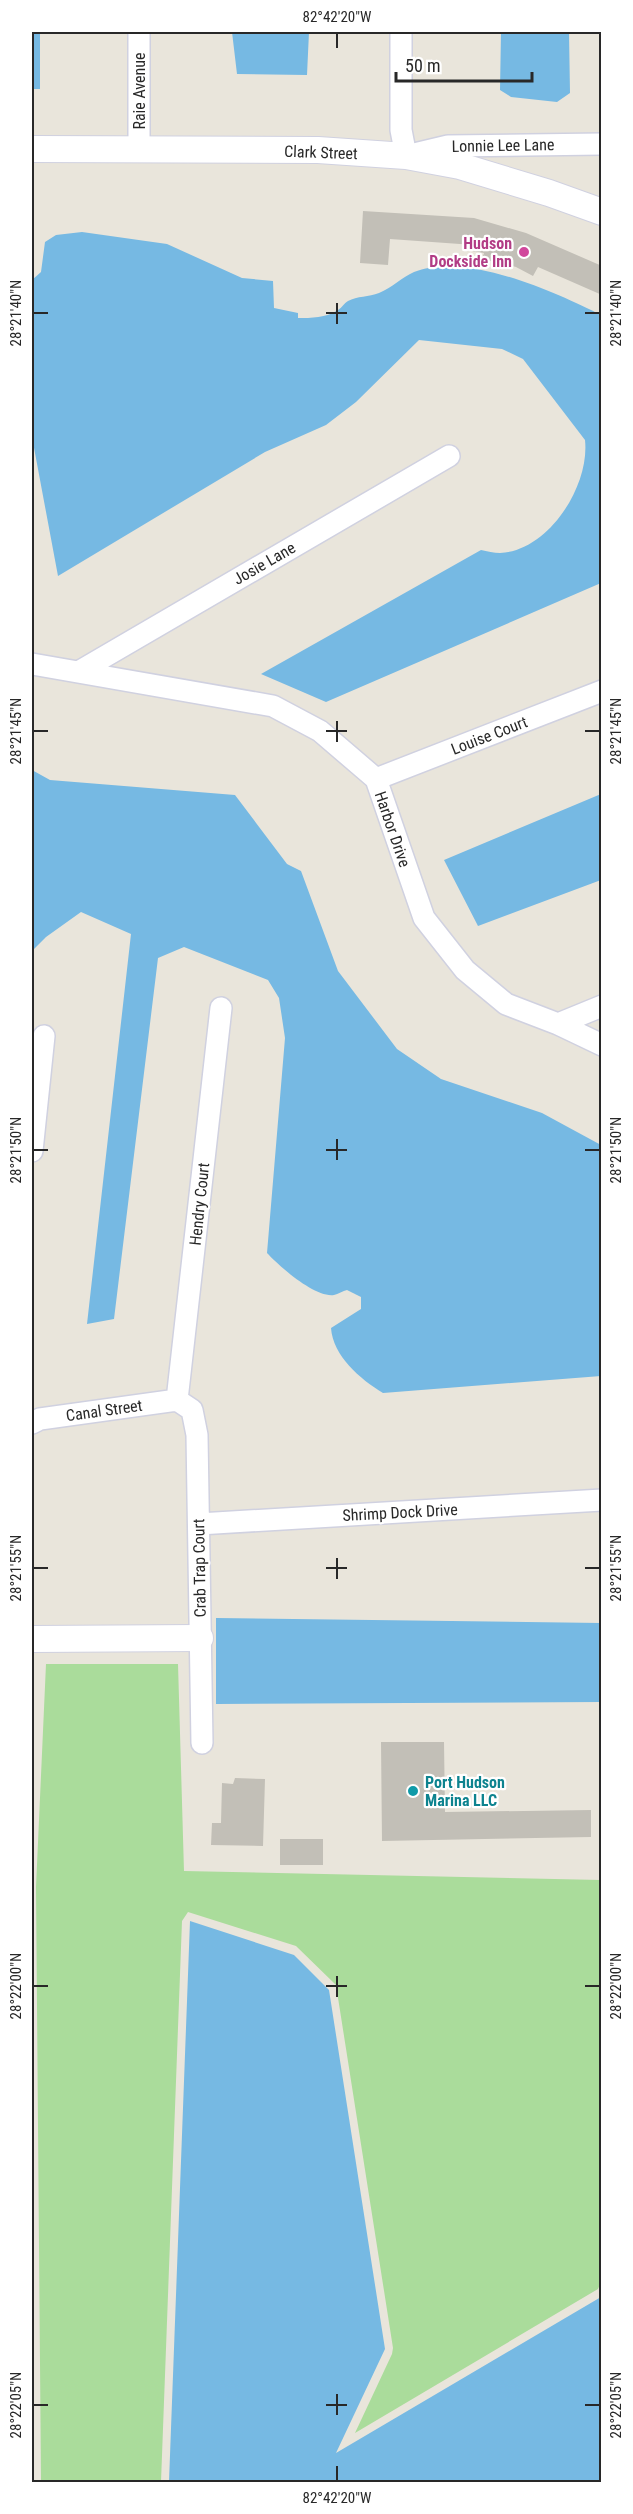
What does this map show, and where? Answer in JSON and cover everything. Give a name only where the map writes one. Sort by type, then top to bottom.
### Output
[{"type":"street","name":"Raie Avenue","points":[[139,32],[139,150]]},
{"type":"street","points":[[401,32],[401,130],[406,156]]},
{"type":"street","name":"Lonnie Lee Lane","points":[[406,156],[448,146],[602,144]]},
{"type":"street","name":"Clark Street","points":[[32,149],[318,150],[406,156],[460,166],[602,212]]},
{"type":"street","name":"Josie Lane","points":[[80,671],[449,456]]},
{"type":"street","name":"Harbor Drive","points":[[32,664],[273,705],[320,730],[376,779],[424,918],[465,970],[506,1004],[558,1024],[602,1045]]},
{"type":"street","name":"Louise Court","points":[[376,779],[602,691]]},
{"type":"street","points":[[558,1024],[602,1006]]},
{"type":"street","name":"Hendry Court","points":[[177,1400],[221,1008]]},
{"type":"street","points":[[32,1151],[45,1036]]},
{"type":"street","name":"Canal Street","points":[[32,1423],[40,1419],[177,1400]]},
{"type":"street","name":"Crab Trap Court","points":[[177,1400],[192,1410],[197,1435],[202,1743]]},
{"type":"street","name":"Shrimp Dock Drive","points":[[199,1524],[602,1500]]},
{"type":"street","points":[[32,1639],[200,1638]]},
{"type":"green space","points":[[46,1664],[178,1664],[184,1871],[601,1880],[602,2280],[598,2289],[355,2433],[393,2348],[336,1985],[296,1946],[188,1912],[182,1921],[161,2482],[41,2482],[36,1887]]},
{"type":"water","points":[[32,32],[40,32],[40,89],[32,89]]},
{"type":"water","points":[[232,32],[309,32],[307,75],[237,74]]},
{"type":"water","points":[[501,32],[569,32],[570,93],[557,102],[511,97],[500,90]]},
{"type":"water","points":[[82,232],[167,244],[242,278],[273,281],[274,308],[298,313],[298,318],[329,315],[348,301],[379,293],[414,272],[435,267],[483,270],[509,277],[560,296],[601,315],[601,583],[326,702],[261,674],[481,550],[500,553],[518,549],[535,541],[563,513],[573,495],[585,458],[585,440],[523,359],[502,349],[419,340],[356,402],[326,425],[265,452],[58,576],[32,437],[32,280],[41,272],[45,242],[56,235]]},
{"type":"water","points":[[32,770],[50,780],[235,795],[287,864],[301,871],[338,971],[397,1049],[441,1079],[542,1113],[601,1145],[601,1376],[383,1393],[349,1366],[337,1348],[331,1328],[361,1309],[361,1297],[347,1290],[334,1295],[317,1292],[288,1273],[267,1253],[285,1038],[279,998],[268,980],[184,947],[158,958],[114,1319],[87,1324],[131,934],[81,912],[46,937],[32,951]]},
{"type":"water","points":[[601,794],[601,880],[478,926],[444,860]]},
{"type":"water","points":[[216,1618],[601,1623],[601,1702],[216,1704]]},
{"type":"water","points":[[190,1921],[294,1955],[329,1990],[385,2349],[336,2453],[601,2297],[601,2482],[169,2482]]},
{"type":"building","name":"Hudson Dockside Inn","points":[[363,211],[474,218],[526,233],[602,266],[602,295],[538,267],[533,276],[516,267],[482,259],[484,253],[472,251],[474,245],[390,239],[388,265],[360,263]]},
{"type":"building","name":"Port Hudson Marina LLC","points":[[381,1742],[444,1742],[445,1812],[591,1810],[591,1837],[382,1841]]},
{"type":"building","points":[[235,1778],[265,1779],[263,1846],[211,1845],[212,1823],[221,1823],[222,1783],[233,1784]]},
{"type":"building","points":[[280,1839],[323,1839],[323,1865],[280,1865]]},
{"type":"place","name":"Hudson Dockside Inn","points":[[524,252]]},
{"type":"place","name":"Port Hudson Marina LLC","points":[[413,1791]]}]
